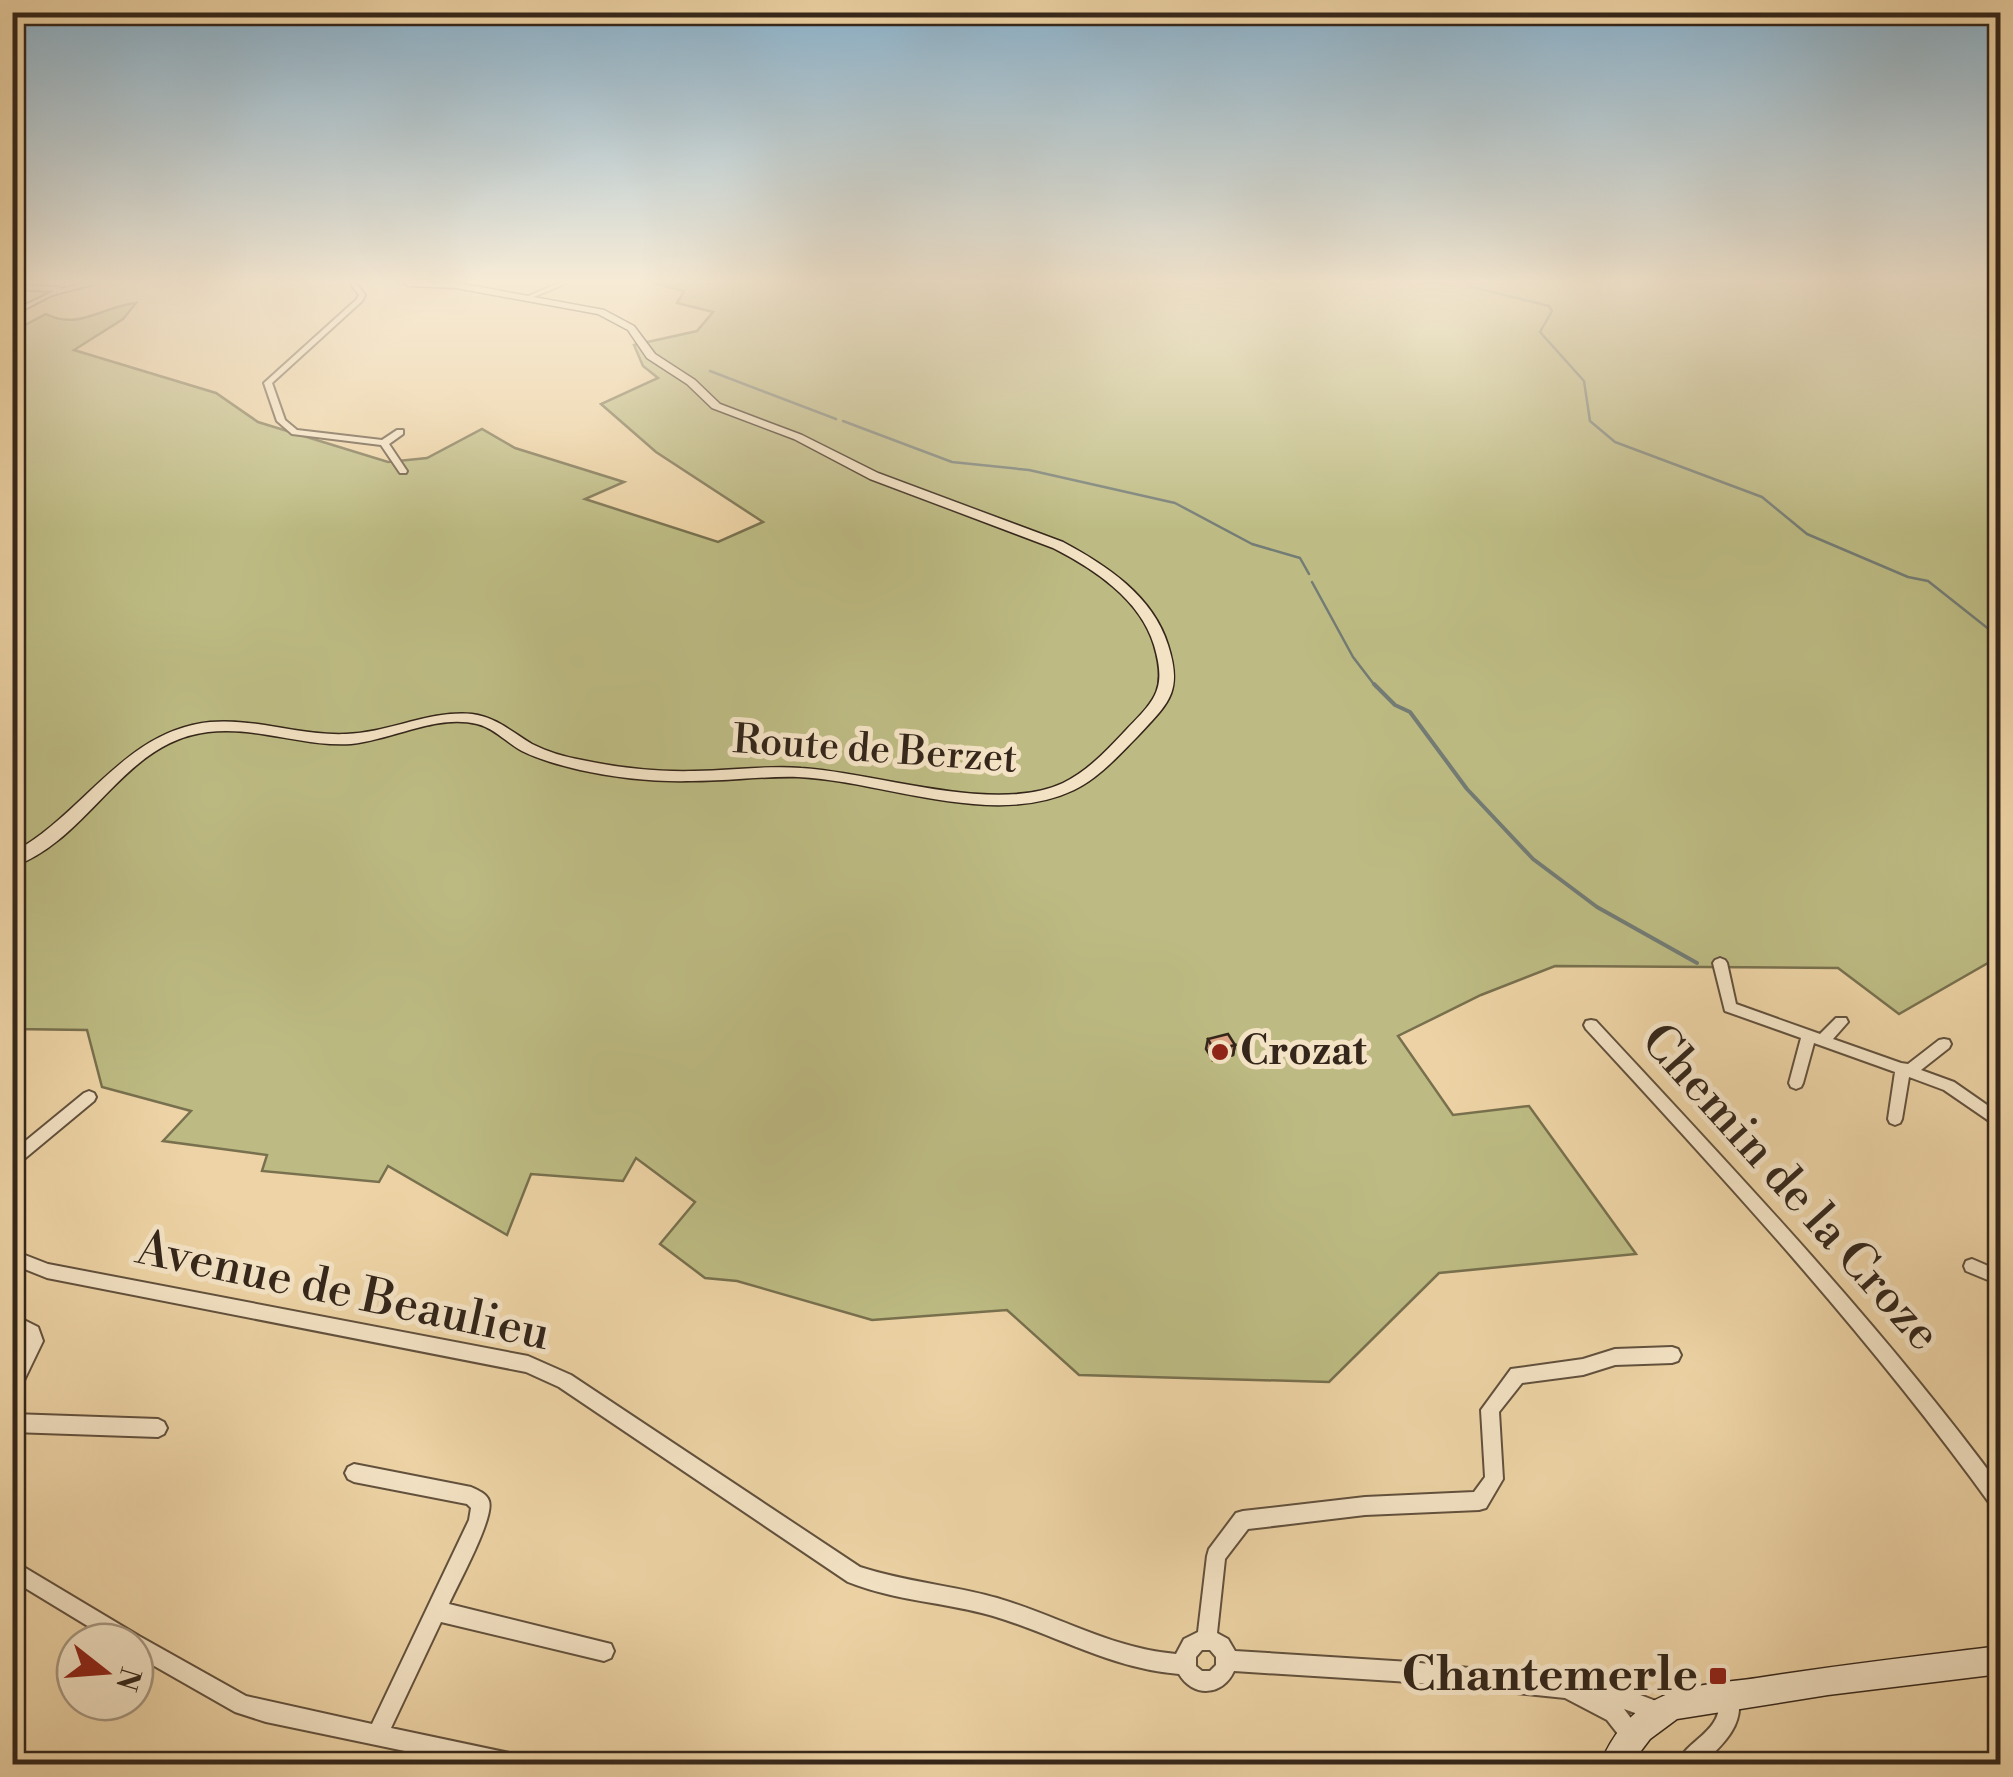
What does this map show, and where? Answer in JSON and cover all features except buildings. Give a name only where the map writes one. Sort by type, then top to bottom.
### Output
[{"type":"street","points":[[287,366],[268,383],[281,421],[295,432],[384,443],[400,432]]},
{"type":"street","name":"Route de Berzet","points":[[12,861],[56,834],[140,750],[168,736],[205,728],[242,726],[322,740],[397,732],[459,718],[481,720],[524,746],[558,759],[650,775],[778,770],[969,796],[1023,797],[1052,793],[1083,781],[1156,709],[1168,682],[1155,626],[1128,593],[1084,560],[1058,544],[874,476],[798,437],[716,406],[666,366]]},
{"type":"street","points":[[384,443],[403,471]]},
{"type":"street","points":[[1720,963],[1730,1006],[1949,1086],[2000,1121]]},
{"type":"street","points":[[1796,1083],[1816,1037],[1842,1022]]},
{"type":"street","name":"Chemin de la Croze","points":[[1591,1024],[1823,1274],[1941,1419],[2000,1502]]},
{"type":"street","points":[[1896,1120],[1907,1069],[1944,1044]]},
{"type":"street","points":[[12,1161],[88,1097]]},
{"type":"street","name":"Avenue de Beaulieu","points":[[13,1257],[47,1271],[528,1364],[565,1380],[855,1575],[883,1586],[1004,1610],[1088,1646],[1154,1664],[1187,1665]]},
{"type":"street","points":[[1972,1266],[2000,1278]]},
{"type":"street","points":[[12,1321],[32,1332],[35,1341],[12,1387]]},
{"type":"street","points":[[1207,1639],[1216,1556],[1242,1520],[1365,1506],[1480,1501],[1494,1479],[1490,1410],[1518,1376],[1583,1367],[1616,1357],[1672,1356]]},
{"type":"street","points":[[12,1423],[158,1428]]},
{"type":"street","points":[[354,1473],[479,1500],[478,1521],[376,1736]]},
{"type":"street","points":[[12,1569],[99,1622]]},
{"type":"street","points":[[437,1611],[604,1651]]},
{"type":"street","points":[[1207,1639],[1221,1648],[1227,1662],[1224,1674],[1213,1683],[1195,1678],[1187,1665],[1188,1649],[1198,1640],[1207,1639]]},
{"type":"street","points":[[155,1655],[242,1704],[376,1736],[428,1756],[514,1764]]},
{"type":"street","points":[[1615,1764],[1632,1736],[1660,1712],[1728,1696],[2000,1660]]},
{"type":"street","points":[[1227,1662],[1410,1672],[1567,1688],[1590,1686],[1660,1712]]},
{"type":"street","points":[[1567,1688],[1614,1713],[1632,1736]]},
{"type":"street","points":[[1687,1764],[1724,1728],[1732,1712],[1728,1696]]},
{"type":"shaded area","points":[[12,366],[127,366],[216,393],[258,422],[388,462],[427,458],[482,429],[515,448],[624,482],[585,499],[718,542],[763,522],[656,452],[601,404],[658,378],[643,366],[2000,366],[2000,956],[1899,1014],[1838,968],[1555,966],[1481,995],[1398,1036],[1453,1115],[1529,1106],[1636,1254],[1439,1273],[1329,1382],[1079,1375],[1007,1310],[872,1320],[737,1281],[705,1278],[660,1244],[695,1202],[636,1158],[623,1181],[531,1174],[507,1235],[388,1166],[379,1182],[262,1171],[267,1155],[163,1141],[191,1111],[102,1087],[87,1030],[13,1029]]},
{"type":"waterway","points":[[1570,366],[1584,381],[1590,421],[1615,442],[1762,497],[1807,534],[1908,577],[1928,581],[2000,638]]},
{"type":"waterway","points":[[710,371],[836,419]]},
{"type":"waterway","points":[[843,421],[952,462],[1029,470],[1175,503],[1252,544],[1300,558],[1309,574]]},
{"type":"waterway","points":[[1312,582],[1353,657],[1376,687]]},
{"type":"waterway","points":[[1374,684],[1395,705],[1410,712],[1467,789],[1533,859],[1597,907],[1697,963]]},
{"type":"place","name":"Crozat","points":[[1220,1052]]},
{"type":"place","name":"Chantemerle","points":[[1718,1676]]}]
